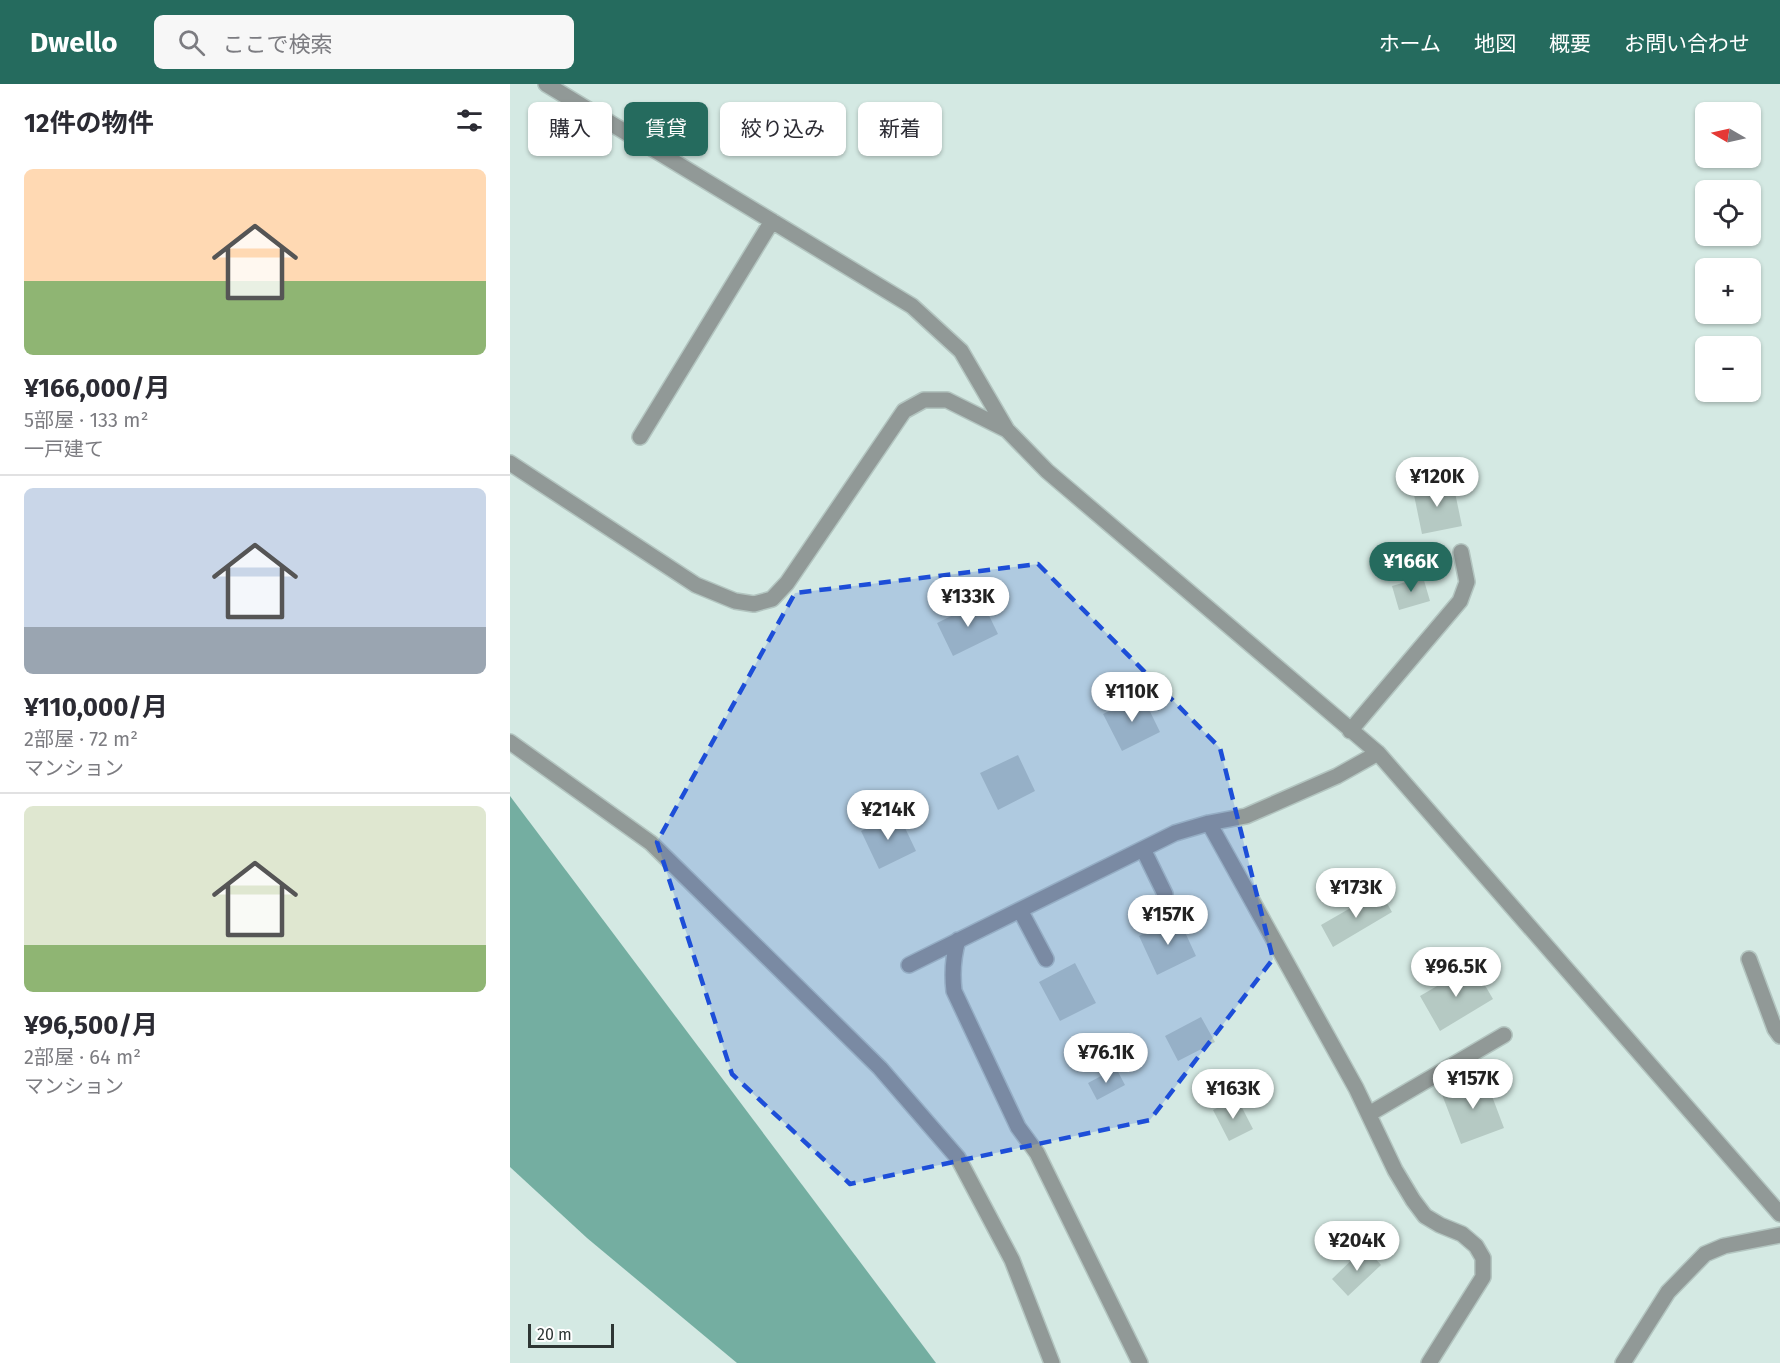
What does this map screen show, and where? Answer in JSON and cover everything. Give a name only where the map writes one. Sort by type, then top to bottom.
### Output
[{"type":"lane","points":[[546,84],[912,306],[961,351],[1007,430],[1047,471],[1378,753],[1780,1214]]},
{"type":"lane","points":[[640,436],[772,221]]},
{"type":"lane","points":[[510,463],[696,585],[735,601],[754,604],[772,599],[787,583],[904,411],[924,400],[947,400],[1007,430]]},
{"type":"lane","points":[[1350,731],[1460,601],[1467,582],[1461,552]]},
{"type":"lane","points":[[510,742],[651,843],[880,1068],[958,1158],[1012,1260],[1052,1363]]},
{"type":"lane","points":[[909,965],[1175,833],[1209,823],[1246,816],[1337,776],[1378,753]]},
{"type":"lane","points":[[1209,823],[1356,1088],[1395,1170],[1413,1200],[1425,1216],[1462,1234],[1476,1246],[1483,1258],[1483,1277],[1429,1363]]},
{"type":"lane","points":[[1143,849],[1165,894]]},
{"type":"lane","points":[[1020,910],[1046,960]]},
{"type":"lane","points":[[958,940],[952,978],[954,991],[1018,1127],[1037,1153],[1140,1363]]},
{"type":"lane","points":[[1749,959],[1775,1029],[1780,1036]]},
{"type":"lane","points":[[1369,1114],[1504,1035]]},
{"type":"lane","points":[[1623,1363],[1668,1292],[1705,1254],[1724,1246],[1780,1235]]},
{"type":"highlighted area","points":[[1038,564],[1220,748],[1273,959],[1150,1120],[850,1184],[732,1074],[657,842],[795,593]]},
{"type":"green space","points":[[510,796],[936,1363],[737,1363],[587,1238],[510,1167]]},
{"type":"building","points":[[1453,483],[1462,526],[1422,534],[1413,490]]},
{"type":"building","points":[[1423,577],[1430,601],[1399,610],[1392,586]]},
{"type":"building","points":[[982,601],[998,634],[953,656],[937,623]]},
{"type":"building","points":[[1142,695],[1160,732],[1122,751],[1103,714]]},
{"type":"building","points":[[1018,755],[1035,791],[998,810],[980,773]]},
{"type":"building","points":[[898,813],[916,851],[879,869],[861,831]]},
{"type":"building","points":[[1380,891],[1392,912],[1333,947],[1321,925]]},
{"type":"building","points":[[1178,917],[1196,956],[1157,975],[1139,936]]},
{"type":"building","points":[[1075,963],[1096,1003],[1060,1021],[1039,982]]},
{"type":"building","points":[[1473,965],[1493,999],[1440,1031],[1420,996]]},
{"type":"building","points":[[1201,1017],[1215,1042],[1178,1061],[1165,1036]]},
{"type":"building","points":[[1116,1068],[1125,1085],[1097,1100],[1088,1083]]},
{"type":"building","points":[[1484,1075],[1504,1128],[1461,1144],[1441,1092]]},
{"type":"building","points":[[1237,1098],[1253,1129],[1229,1141],[1213,1110]]},
{"type":"building","points":[[1365,1247],[1381,1265],[1348,1296],[1332,1279]]}]
